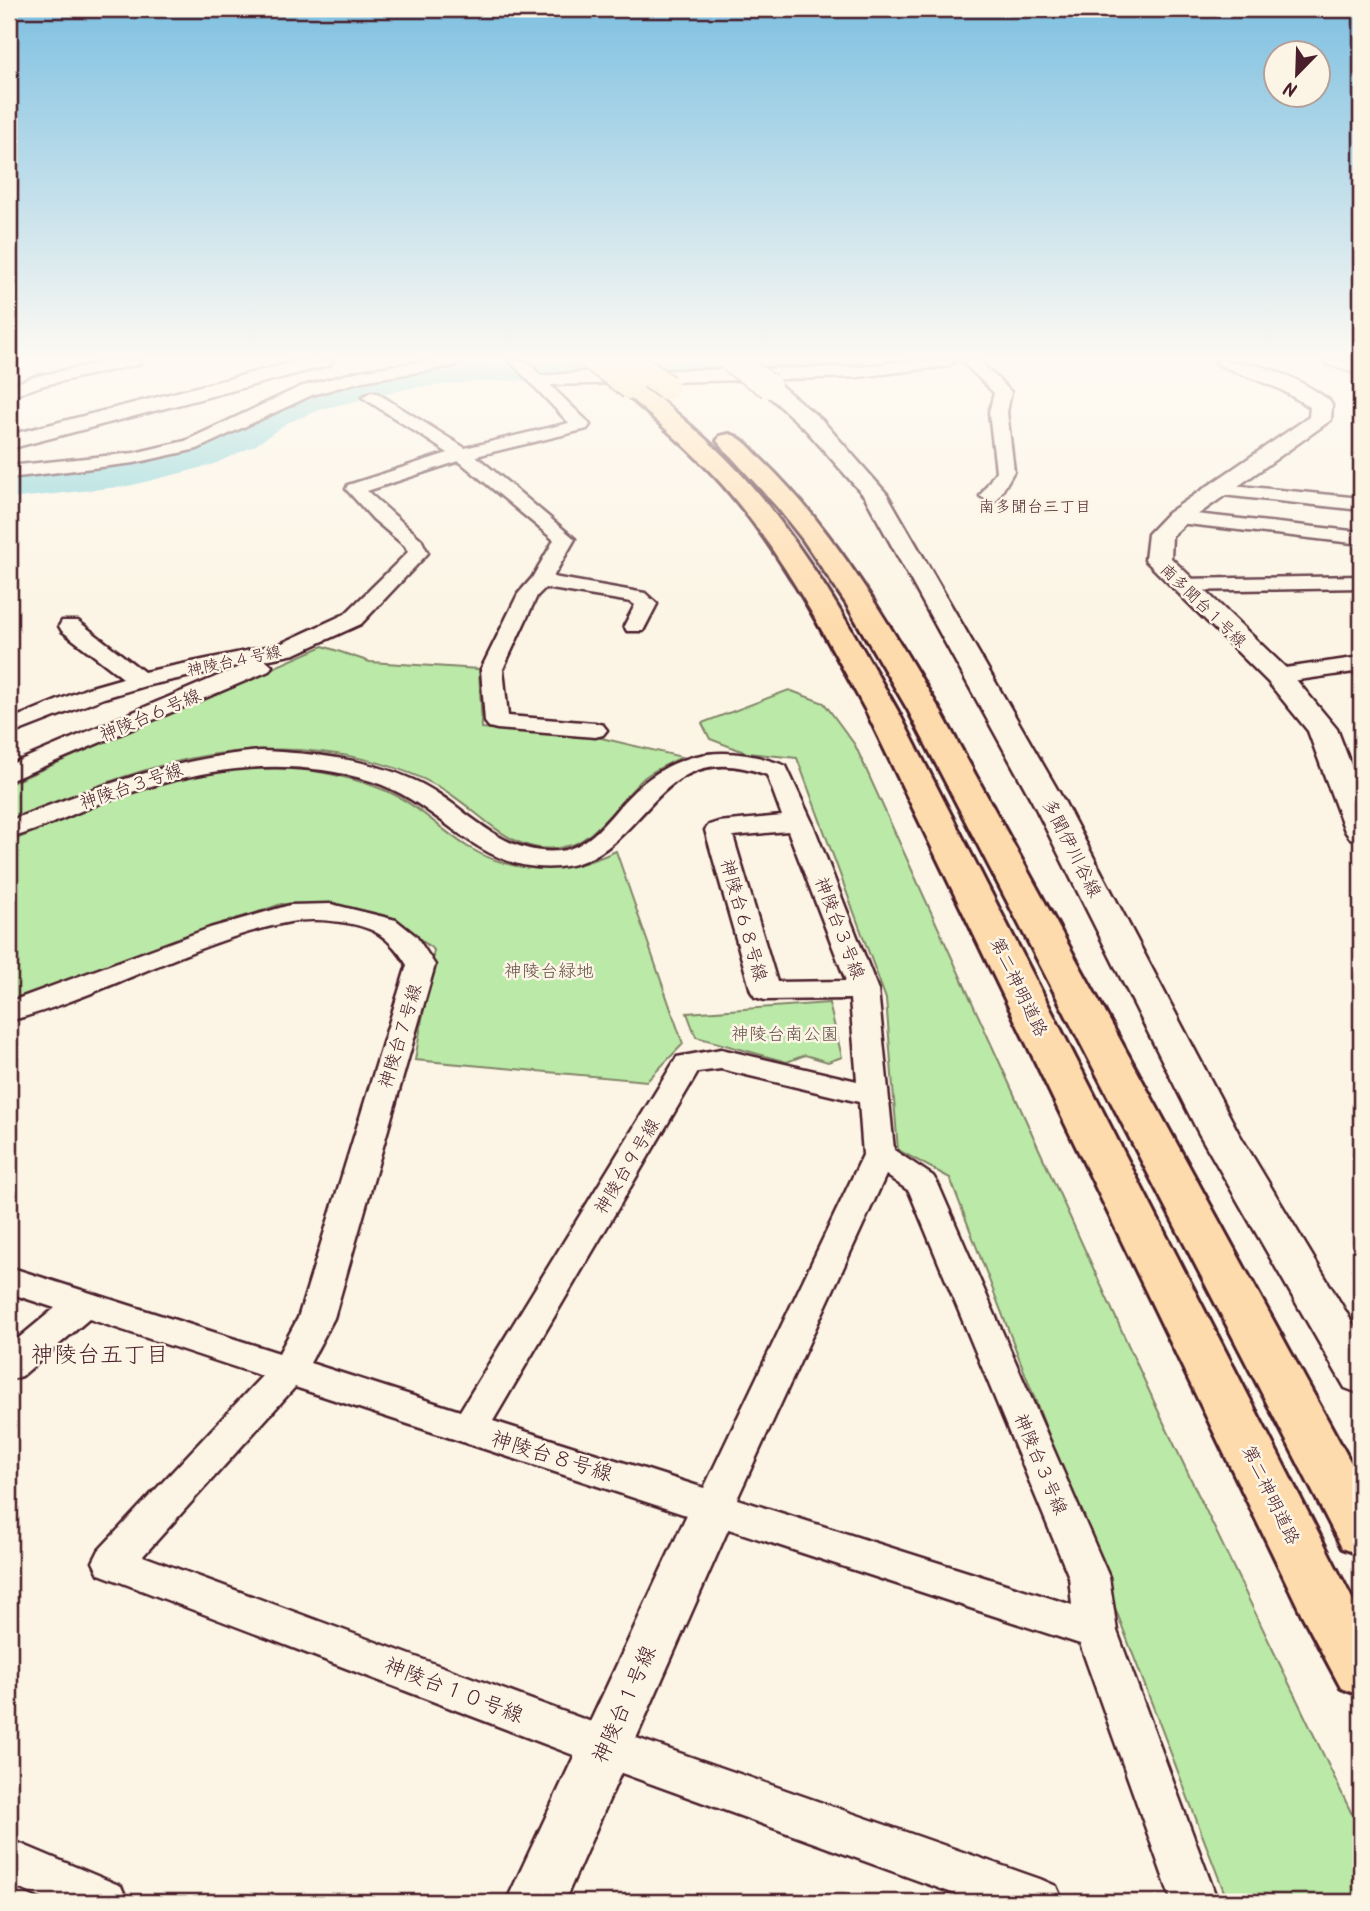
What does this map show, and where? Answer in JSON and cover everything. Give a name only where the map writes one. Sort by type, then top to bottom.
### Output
[{"type":"highway","name":"第二神明道路","points":[[701,450],[742,491],[776,535],[849,652],[883,713],[1316,1586],[1361,1670]]},
{"type":"highway","name":"第二神明道路","points":[[738,450],[779,491],[815,535],[887,645],[1361,1532]]},
{"type":"street","points":[[9,472],[134,458],[168,450]]},
{"type":"street","points":[[456,450],[565,539],[540,581],[528,594],[492,668],[497,722],[595,730]]},
{"type":"street","name":"神陵台４号線","points":[[9,728],[96,693],[140,680],[287,649],[353,619],[418,553],[414,543],[380,515],[355,489],[397,472],[473,450]]},
{"type":"street","name":"多聞伊川谷線","points":[[836,450],[875,495],[1048,801],[1218,1132],[1361,1376]]},
{"type":"street","points":[[990,496],[1005,471],[1003,450]]},
{"type":"street","name":"南多聞台１号線","points":[[1277,450],[1177,518],[1160,534],[1157,560],[1278,676],[1322,729],[1354,786],[1361,831]]},
{"type":"street","points":[[1220,490],[1361,504]]},
{"type":"street","points":[[1177,518],[1361,538]]},
{"type":"street","points":[[540,581],[638,597],[646,604],[635,626]]},
{"type":"street","points":[[1181,585],[1361,582]]},
{"type":"street","points":[[70,626],[140,680]]},
{"type":"street","name":"神陵台６号線","points":[[9,774],[218,686],[268,663],[287,649]]},
{"type":"street","points":[[1278,676],[1361,664]]},
{"type":"street","name":"神陵台３号線","points":[[9,831],[160,773],[201,763],[257,757],[321,761],[389,777],[422,794],[496,850],[525,857],[562,859],[599,845],[654,785],[692,763],[727,759],[761,764],[777,771],[864,990],[879,1155],[922,1184],[1089,1577],[1096,1631],[1195,1902]]},
{"type":"street","name":"神陵台６８号線","points":[[799,822],[718,831],[765,991],[864,990]]},
{"type":"street","name":"神陵台７号線","points":[[9,1012],[220,934],[290,913],[331,912],[386,926],[407,942],[421,965],[316,1318],[288,1371]]},
{"type":"street","name":"神陵台９号線","points":[[468,1430],[688,1064],[721,1059],[874,1095]]},
{"type":"street","points":[[714,1507],[879,1155]]},
{"type":"street","name":"神陵台８号線","points":[[9,1280],[1096,1631]]},
{"type":"street","points":[[9,1366],[83,1304]]},
{"type":"street","name":"神陵台１０号線","points":[[288,1371],[113,1562],[605,1746],[1040,1902]]},
{"type":"street","name":"神陵台１号線","points":[[535,1902],[714,1507]]},
{"type":"street","points":[[9,1861],[104,1902]]},
{"type":"green space","points":[[323,646],[370,662],[479,669],[482,728],[597,737],[682,757],[645,777],[591,834],[572,845],[551,849],[532,847],[515,840],[424,779],[365,760],[321,752],[238,751],[199,757],[123,777],[9,820],[9,784]]},
{"type":"green space","points":[[789,690],[824,703],[855,745],[1161,1417],[1361,1833],[1361,1902],[1228,1902],[950,1178],[898,1150],[886,999],[797,758],[747,753],[710,739],[702,723]]},
{"type":"green space","name":"神陵台緑地","points":[[286,767],[360,781],[396,795],[468,847],[504,863],[523,867],[560,867],[597,859],[616,851],[683,1044],[647,1081],[415,1060],[434,950],[391,917],[343,906],[281,904],[9,1000],[9,842],[90,808],[174,780],[232,769]]},
{"type":"green space","name":"神陵台南公園","points":[[829,1003],[842,1057],[828,1062],[805,1055],[787,1062],[696,1037],[687,1013]]},
{"type":"waterway","points":[[9,487],[128,474],[213,450]]},
{"type":"district","name":"南多聞台三丁目","points":[[1035,506]]},
{"type":"district","name":"神陵台五丁目","points":[[100,1354]]}]
